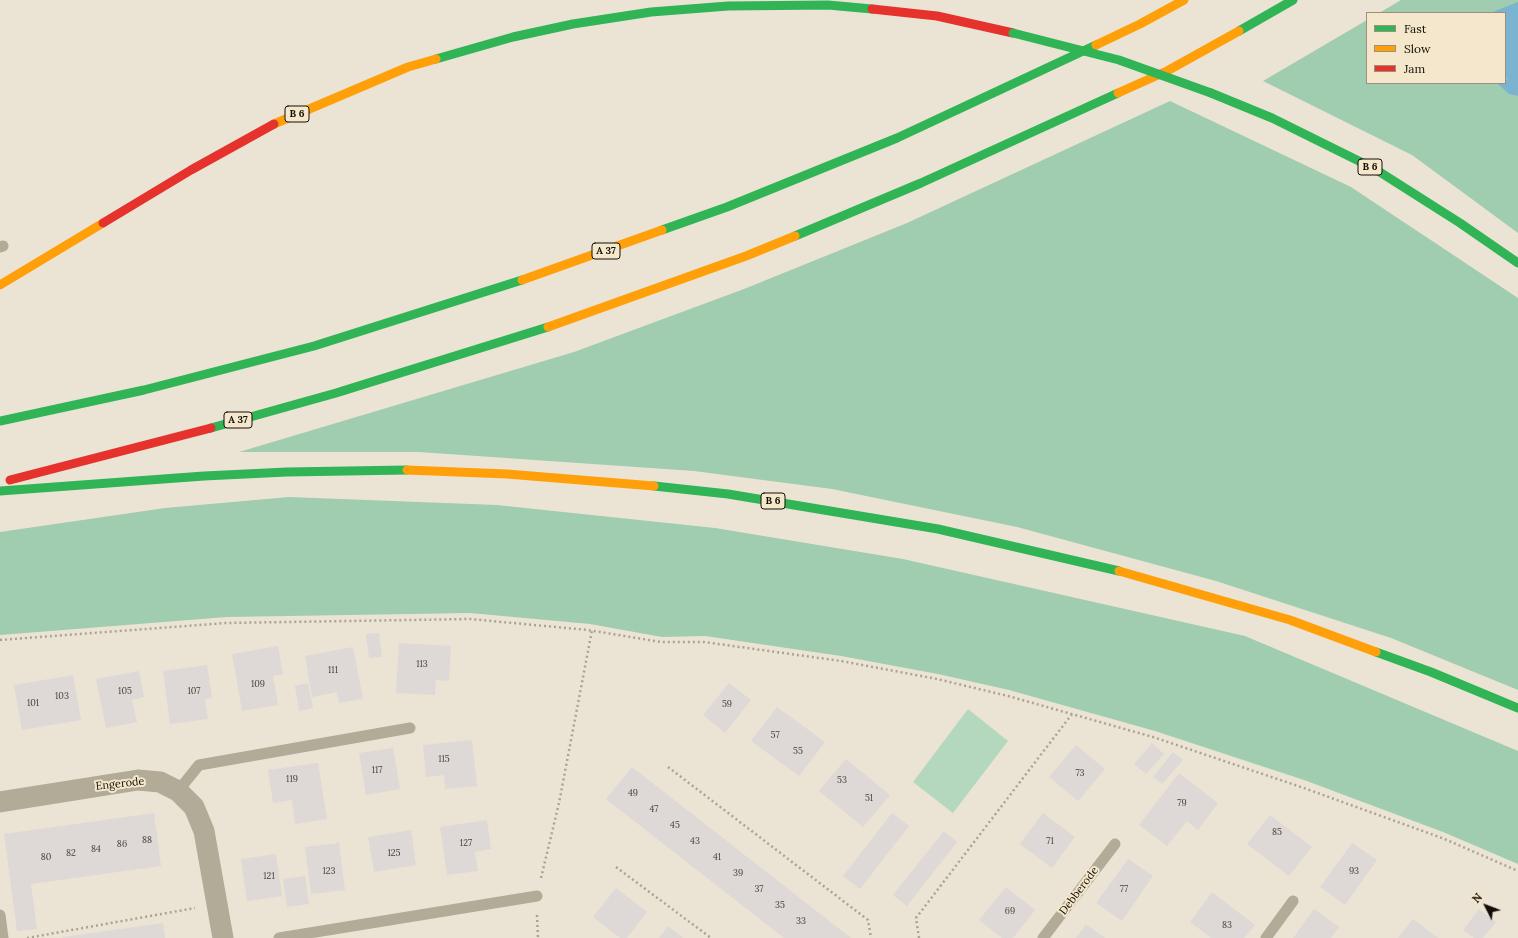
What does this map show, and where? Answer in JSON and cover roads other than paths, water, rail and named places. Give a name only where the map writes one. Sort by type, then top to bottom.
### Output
[{"type":"highway","name":"A 37","points":[[0,421],[144,390],[314,346],[539,275],[727,207],[897,138],[1140,24],[1184,0]]},
{"type":"highway","name":"A 37","points":[[0,483],[161,442],[336,393],[558,324],[746,256],[921,183],[1167,71],[1293,0]]},
{"type":"highway","name":"B 6","points":[[0,285],[191,170],[275,124],[408,67],[513,37],[573,24],[636,14],[728,6],[828,5],[937,16],[1013,33],[1119,60],[1211,93],[1272,118],[1375,169],[1460,222],[1518,263]]},
{"type":"highway","name":"B 6","points":[[0,491],[204,476],[286,472],[396,470],[507,474],[618,482],[728,494],[938,529],[1043,552],[1147,578],[1290,620],[1431,672],[1518,708]]},
{"type":"street","name":"Engerode","points":[[0,802],[138,780],[160,782],[178,791],[194,807],[204,831],[223,938]]},
{"type":"lane","points":[[178,791],[199,765],[410,728]]},
{"type":"lane","name":"Debberode","points":[[1043,938],[1115,844]]},
{"type":"lane","points":[[278,938],[537,896]]},
{"type":"lane","points":[[1266,938],[1293,901]]},
{"type":"lane","points":[[0,915],[3,938]]},
{"type":"water","points":[[1518,2],[1518,96],[1509,94],[1498,84],[1506,84],[1506,80],[1508,79],[1506,78],[1506,12],[1493,12]]}]
